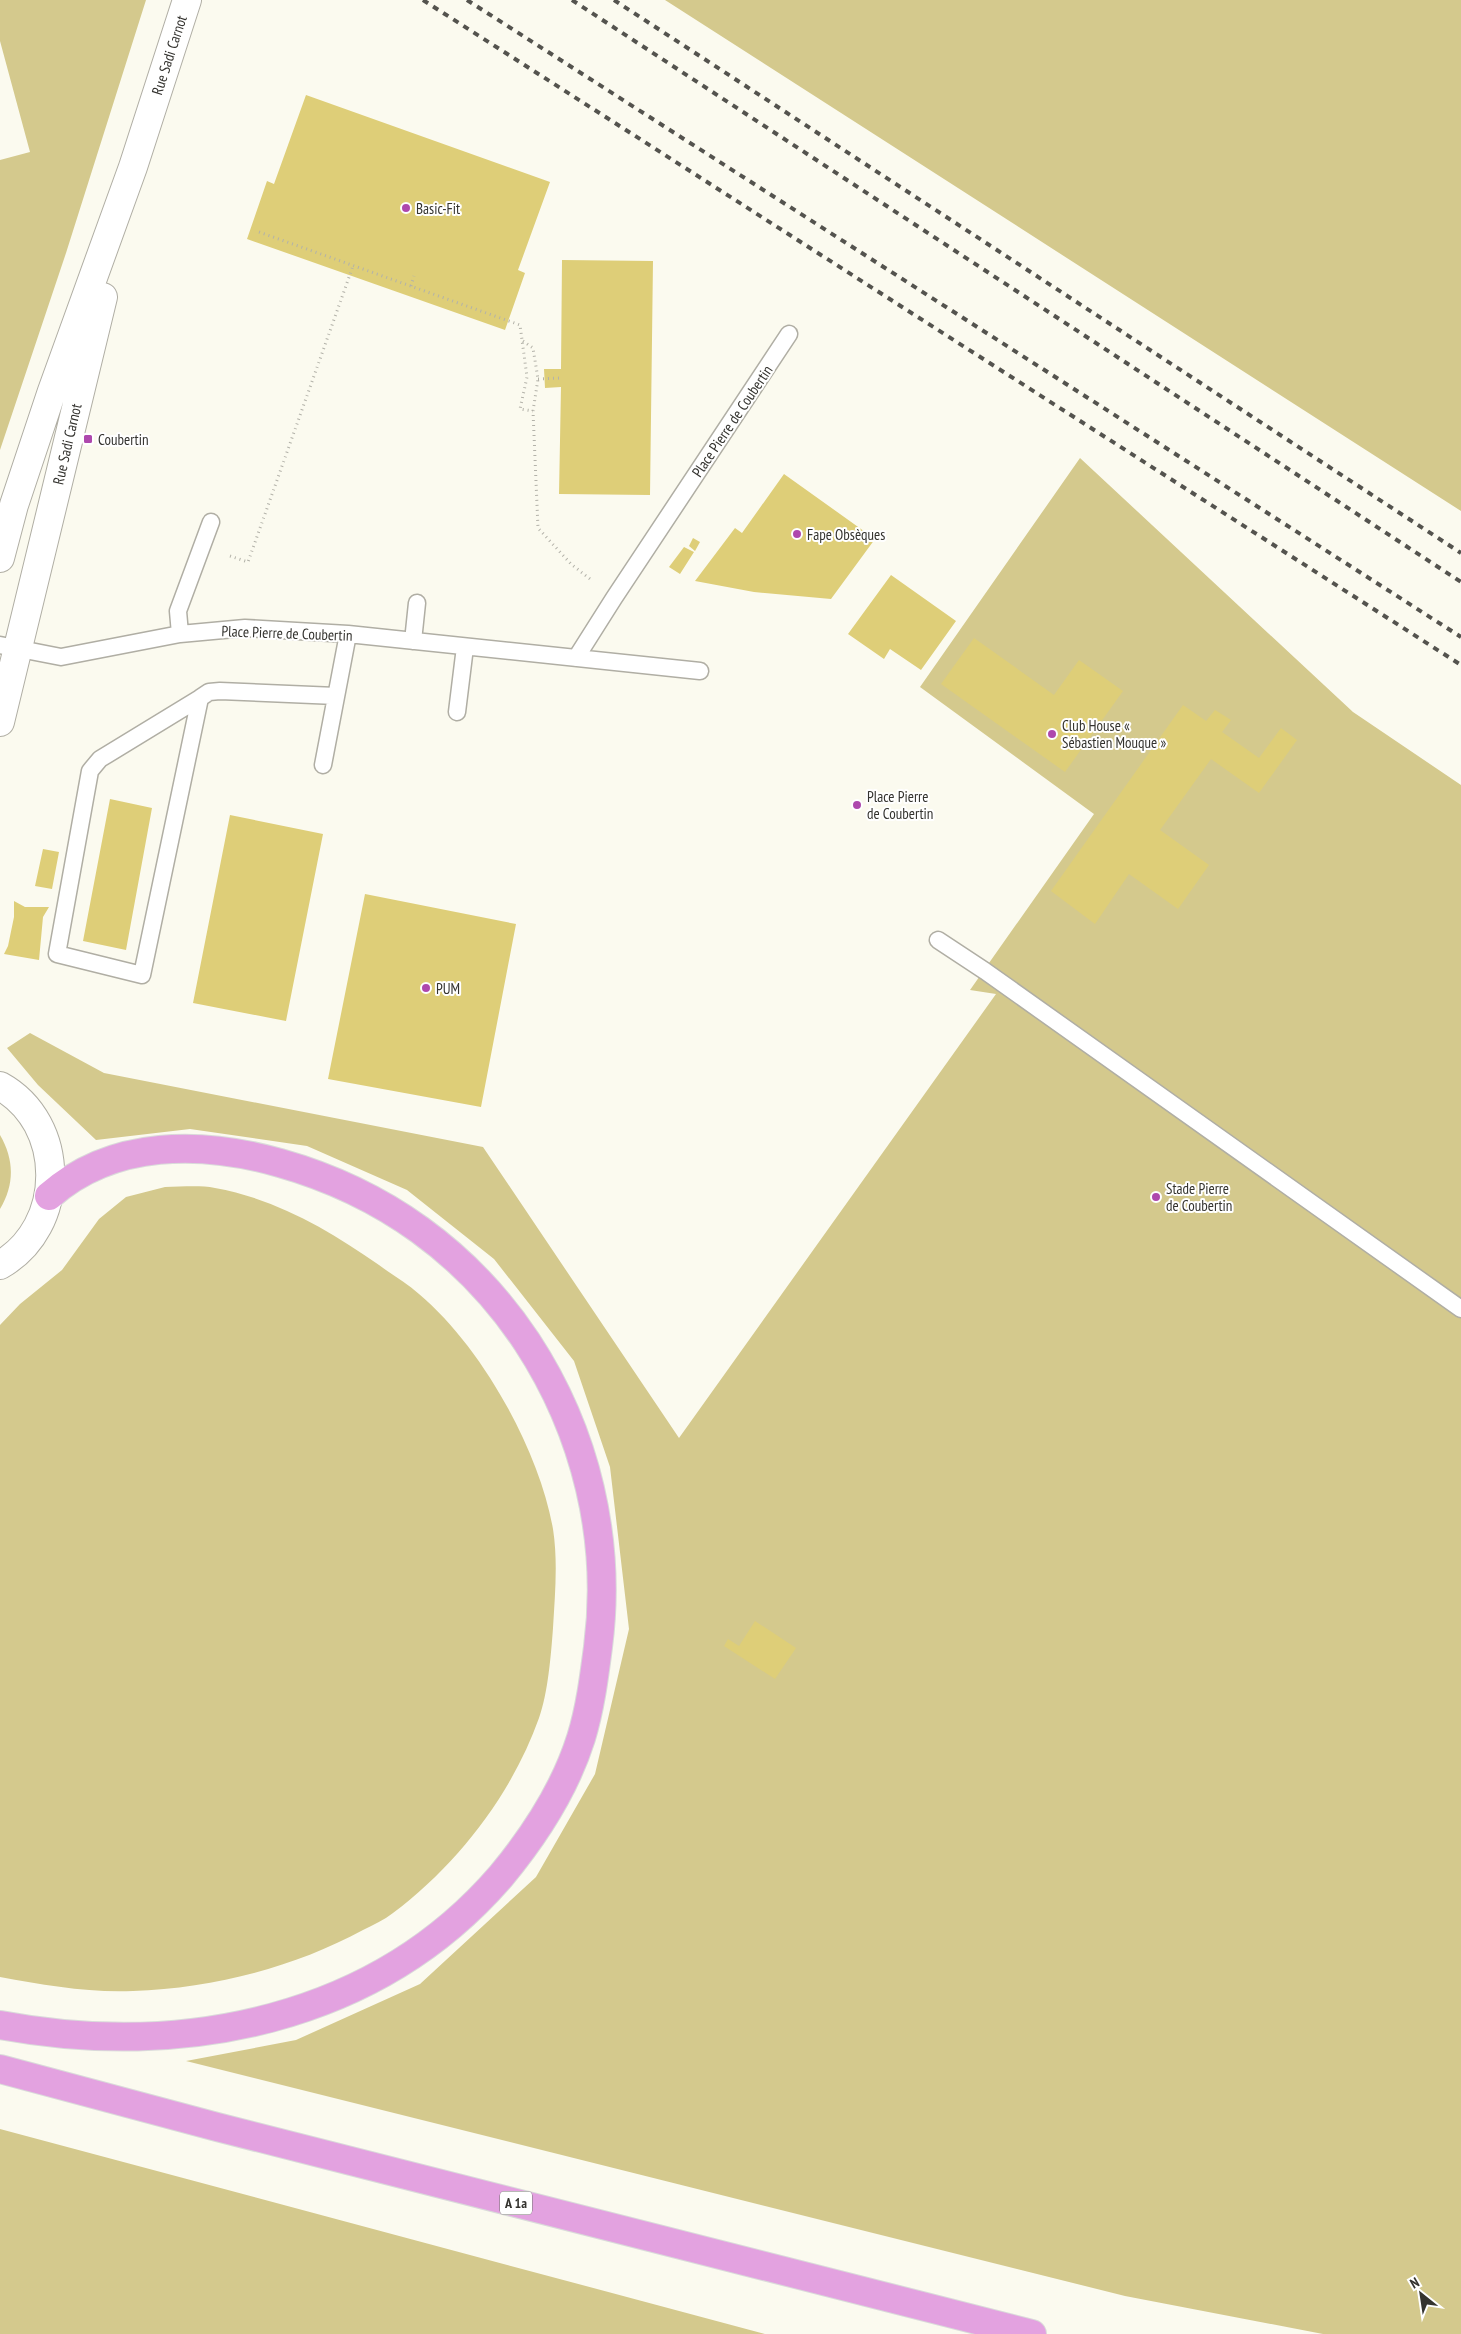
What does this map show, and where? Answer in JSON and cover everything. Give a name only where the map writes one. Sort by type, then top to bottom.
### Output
[{"type":"highway","points":[[0,2025],[50,2033],[123,2037],[197,2033],[232,2028],[297,2011],[331,1998],[391,1968],[420,1950],[449,1928],[493,1884],[527,1842],[555,1798],[580,1740],[589,1707],[600,1637],[602,1605],[601,1541],[596,1512],[578,1446],[553,1385],[521,1332],[494,1297],[462,1264],[421,1230],[374,1199],[334,1181],[253,1156],[199,1147],[174,1148],[127,1155],[88,1170],[59,1187],[49,1196]]},
{"type":"highway","name":"A 1a","points":[[0,2069],[227,2130],[1032,2334]]},
{"type":"main road","name":"Rue Sadi Carnot","points":[[0,558],[14,505],[52,391],[133,167],[187,0]]},
{"type":"main road","name":"Rue Sadi Carnot","points":[[0,722],[8,647],[115,252],[133,167]]},
{"type":"main road","points":[[0,1264],[24,1245],[33,1234],[45,1210],[49,1196],[51,1166],[43,1135],[27,1108],[1,1085]]},
{"type":"lane","name":"Place Pierre de Coubertin","points":[[576,658],[789,334]]},
{"type":"lane","points":[[180,634],[178,611],[211,522]]},
{"type":"lane","points":[[413,642],[417,603]]},
{"type":"lane","name":"Place Pierre de Coubertin","points":[[8,647],[61,657],[180,634],[245,628],[348,634],[700,670]]},
{"type":"lane","points":[[323,764],[348,634]]},
{"type":"lane","points":[[457,712],[465,647]]},
{"type":"lane","points":[[200,698],[142,975],[57,954],[90,771],[100,759],[209,692],[336,696]]},
{"type":"lane","points":[[938,940],[985,971],[1461,1309]]},
{"type":"path","points":[[259,232],[520,325],[527,376],[520,409],[533,411]]},
{"type":"path","points":[[223,553],[248,562],[353,266]]},
{"type":"path","points":[[411,286],[414,276]]},
{"type":"path","points":[[522,340],[532,348],[538,379],[533,411],[538,528],[571,564],[614,598]]},
{"type":"path","points":[[538,379],[561,378]]},
{"type":"shaded area","points":[[0,0],[146,0],[66,253],[0,450],[0,160],[30,152],[0,41]]},
{"type":"shaded area","points":[[665,0],[1461,0],[1461,511]]},
{"type":"shaded area","name":"Stade Pierre de Coubertin","points":[[1080,458],[1353,712],[1461,785],[1461,2334],[1323,2334],[1125,2296],[186,2061],[296,2040],[420,1984],[536,1877],[595,1774],[629,1629],[610,1467],[574,1361],[494,1259],[407,1190],[307,1146],[190,1129],[96,1140],[38,1085],[7,1048],[30,1033],[104,1073],[483,1147],[679,1438],[996,994],[970,990],[1094,814],[920,687]]},
{"type":"shaded area","points":[[0,1135],[8,1153],[11,1172],[8,1190],[0,1209]]},
{"type":"shaded area","points":[[165,1187],[209,1187],[238,1193],[281,1208],[321,1228],[410,1286],[442,1316],[464,1341],[485,1370],[521,1433],[546,1498],[553,1529],[556,1566],[549,1674],[539,1718],[528,1746],[498,1800],[461,1850],[417,1894],[390,1916],[309,1955],[251,1974],[192,1986],[163,1989],[133,1991],[83,1990],[0,1977],[0,1325],[20,1304],[62,1270],[99,1219],[126,1197]]},
{"type":"shaded area","points":[[0,2129],[765,2334],[0,2334]]},
{"type":"building","points":[[306,95],[550,182],[518,270],[525,273],[505,330],[247,239],[267,181],[274,184]]},
{"type":"building","points":[[562,260],[653,261],[650,495],[559,494],[561,387],[545,388],[544,369],[561,369]]},
{"type":"building","points":[[784,474],[875,539],[831,599],[754,592],[695,581],[735,528],[742,533]]},
{"type":"building","points":[[693,538],[700,542],[695,551],[689,546]]},
{"type":"building","points":[[684,547],[694,552],[680,574],[669,567]]},
{"type":"building","points":[[891,575],[956,621],[921,670],[890,649],[884,659],[848,634]]},
{"type":"building","name":"Club House « Sébastien Mouque »","points":[[974,638],[1054,695],[1079,660],[1123,691],[1065,772],[941,684]]},
{"type":"building","points":[[1183,705],[1206,721],[1215,710],[1231,720],[1222,732],[1259,758],[1281,728],[1297,740],[1259,793],[1211,759],[1160,830],[1209,865],[1178,909],[1129,874],[1095,924],[1051,891]]},
{"type":"building","points":[[110,799],[152,808],[126,950],[83,941]]},
{"type":"building","points":[[230,815],[323,834],[286,1021],[193,1003]]},
{"type":"building","points":[[43,849],[59,852],[52,889],[35,886]]},
{"type":"building","points":[[365,894],[516,924],[481,1107],[328,1079]]},
{"type":"building","points":[[14,901],[25,907],[49,907],[43,917],[39,960],[4,954],[8,946],[14,917]]},
{"type":"building","points":[[755,1621],[796,1648],[775,1679],[724,1646],[728,1639],[739,1646]]},
{"type":"railway","points":[[423,0],[1461,665]]},
{"type":"railway","points":[[467,0],[1461,637]]},
{"type":"railway","points":[[572,0],[1461,582]]},
{"type":"railway","points":[[614,0],[1461,553]]},
{"type":"place","name":"Basic-Fit","points":[[406,208]]},
{"type":"place","name":"Coubertin","points":[[88,439]]},
{"type":"place","name":"Fape Obsèques","points":[[797,534]]},
{"type":"place","name":"Club House « Sébastien Mouque »","points":[[1052,734]]},
{"type":"place","name":"Place Pierre de Coubertin","points":[[857,805]]},
{"type":"place","name":"PUM","points":[[426,988]]},
{"type":"place","name":"Stade Pierre de Coubertin","points":[[1156,1197]]}]
